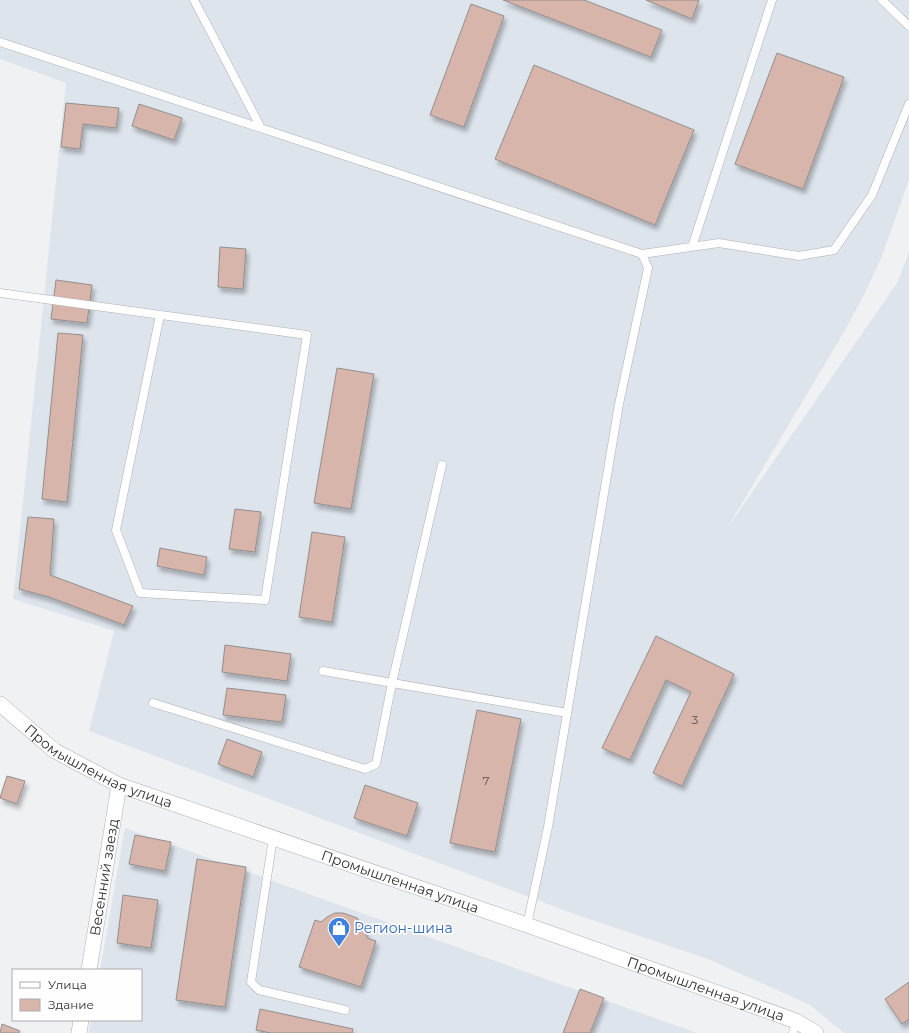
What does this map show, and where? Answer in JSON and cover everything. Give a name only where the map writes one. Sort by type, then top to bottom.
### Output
[{"type":"street","name":"Промышленная улица","points":[[0,704],[55,751],[119,785],[527,925],[794,1027],[816,1033]]},
{"type":"street","name":"Весенний заезд","points":[[89,969],[119,785]]},
{"type":"street","points":[[79,1033],[81,1021]]},
{"type":"lane","points":[[194,0],[261,128]]},
{"type":"lane","points":[[692,247],[772,0]]},
{"type":"lane","points":[[882,0],[909,26]]},
{"type":"lane","points":[[0,42],[642,254],[719,243],[799,256],[834,250],[872,195],[909,104]]},
{"type":"lane","points":[[527,925],[548,826],[619,404],[648,268],[642,254]]},
{"type":"lane","points":[[0,293],[307,335],[265,600],[140,593],[116,530],[160,315]]},
{"type":"lane","points":[[152,703],[365,768],[376,764],[392,683],[442,465]]},
{"type":"lane","points":[[323,671],[567,713]]},
{"type":"lane","points":[[273,838],[251,982],[258,990],[345,1010]]},
{"type":"shaded area","points":[[0,0],[909,0],[909,180],[882,256],[866,291],[844,332],[726,530],[897,283],[909,252],[909,1033],[844,1033],[810,1005],[708,959],[574,914],[89,731],[114,631],[13,599],[66,83],[0,59]]},
{"type":"shaded area","points":[[125,828],[697,1033],[89,1033],[91,1021],[142,1021],[142,969],[100,969]]},
{"type":"building","points":[[503,0],[584,0],[662,30],[651,57]]},
{"type":"building","points":[[646,0],[699,0],[692,19]]},
{"type":"building","points":[[471,4],[504,16],[464,127],[430,115]]},
{"type":"building","points":[[777,53],[844,77],[803,189],[735,164]]},
{"type":"building","points":[[534,65],[694,130],[655,225],[495,159]]},
{"type":"building","points":[[66,103],[119,108],[116,128],[83,124],[80,149],[61,147]]},
{"type":"building","points":[[139,104],[182,118],[174,140],[132,126]]},
{"type":"building","points":[[220,247],[246,249],[243,289],[218,287]]},
{"type":"building","points":[[56,280],[92,285],[87,323],[51,319]]},
{"type":"building","points":[[58,333],[83,335],[67,502],[42,499]]},
{"type":"building","points":[[337,368],[374,374],[351,509],[314,503]]},
{"type":"building","points":[[235,509],[261,512],[255,552],[229,549]]},
{"type":"building","points":[[28,517],[54,519],[50,575],[133,606],[124,625],[49,597],[19,589]]},
{"type":"building","points":[[312,532],[345,537],[332,622],[299,617]]},
{"type":"building","points":[[160,548],[207,557],[204,575],[157,566]]},
{"type":"building","points":[[656,636],[734,674],[682,786],[653,773],[691,692],[666,680],[630,760],[602,748]]},
{"type":"building","points":[[225,645],[291,654],[287,681],[222,672]]},
{"type":"building","points":[[227,688],[286,695],[282,722],[223,715]]},
{"type":"building","points":[[477,710],[521,719],[495,852],[450,843]]},
{"type":"building","points":[[227,739],[262,752],[253,777],[218,764]]},
{"type":"building","points":[[7,776],[25,781],[17,804],[0,798]]},
{"type":"building","points":[[365,785],[418,803],[407,836],[354,818]]},
{"type":"building","points":[[135,835],[171,842],[165,871],[129,864]]},
{"type":"building","points":[[197,859],[246,867],[225,1007],[176,1000]]},
{"type":"building","points":[[123,895],[158,900],[151,948],[117,943]]},
{"type":"building","points":[[335,913],[343,913],[357,918],[364,927],[367,938],[376,941],[361,987],[299,967],[315,920],[321,922]]},
{"type":"building","points":[[909,982],[909,1019],[902,1024],[885,999]]},
{"type":"building","points":[[580,989],[604,998],[590,1033],[563,1033]]},
{"type":"building","points":[[260,1009],[353,1029],[352,1033],[271,1033],[256,1030]]},
{"type":"building","points":[[2,1024],[20,1031],[19,1033],[0,1033]]},
{"type":"place","name":"Регион-шина","points":[[339,948]]}]
